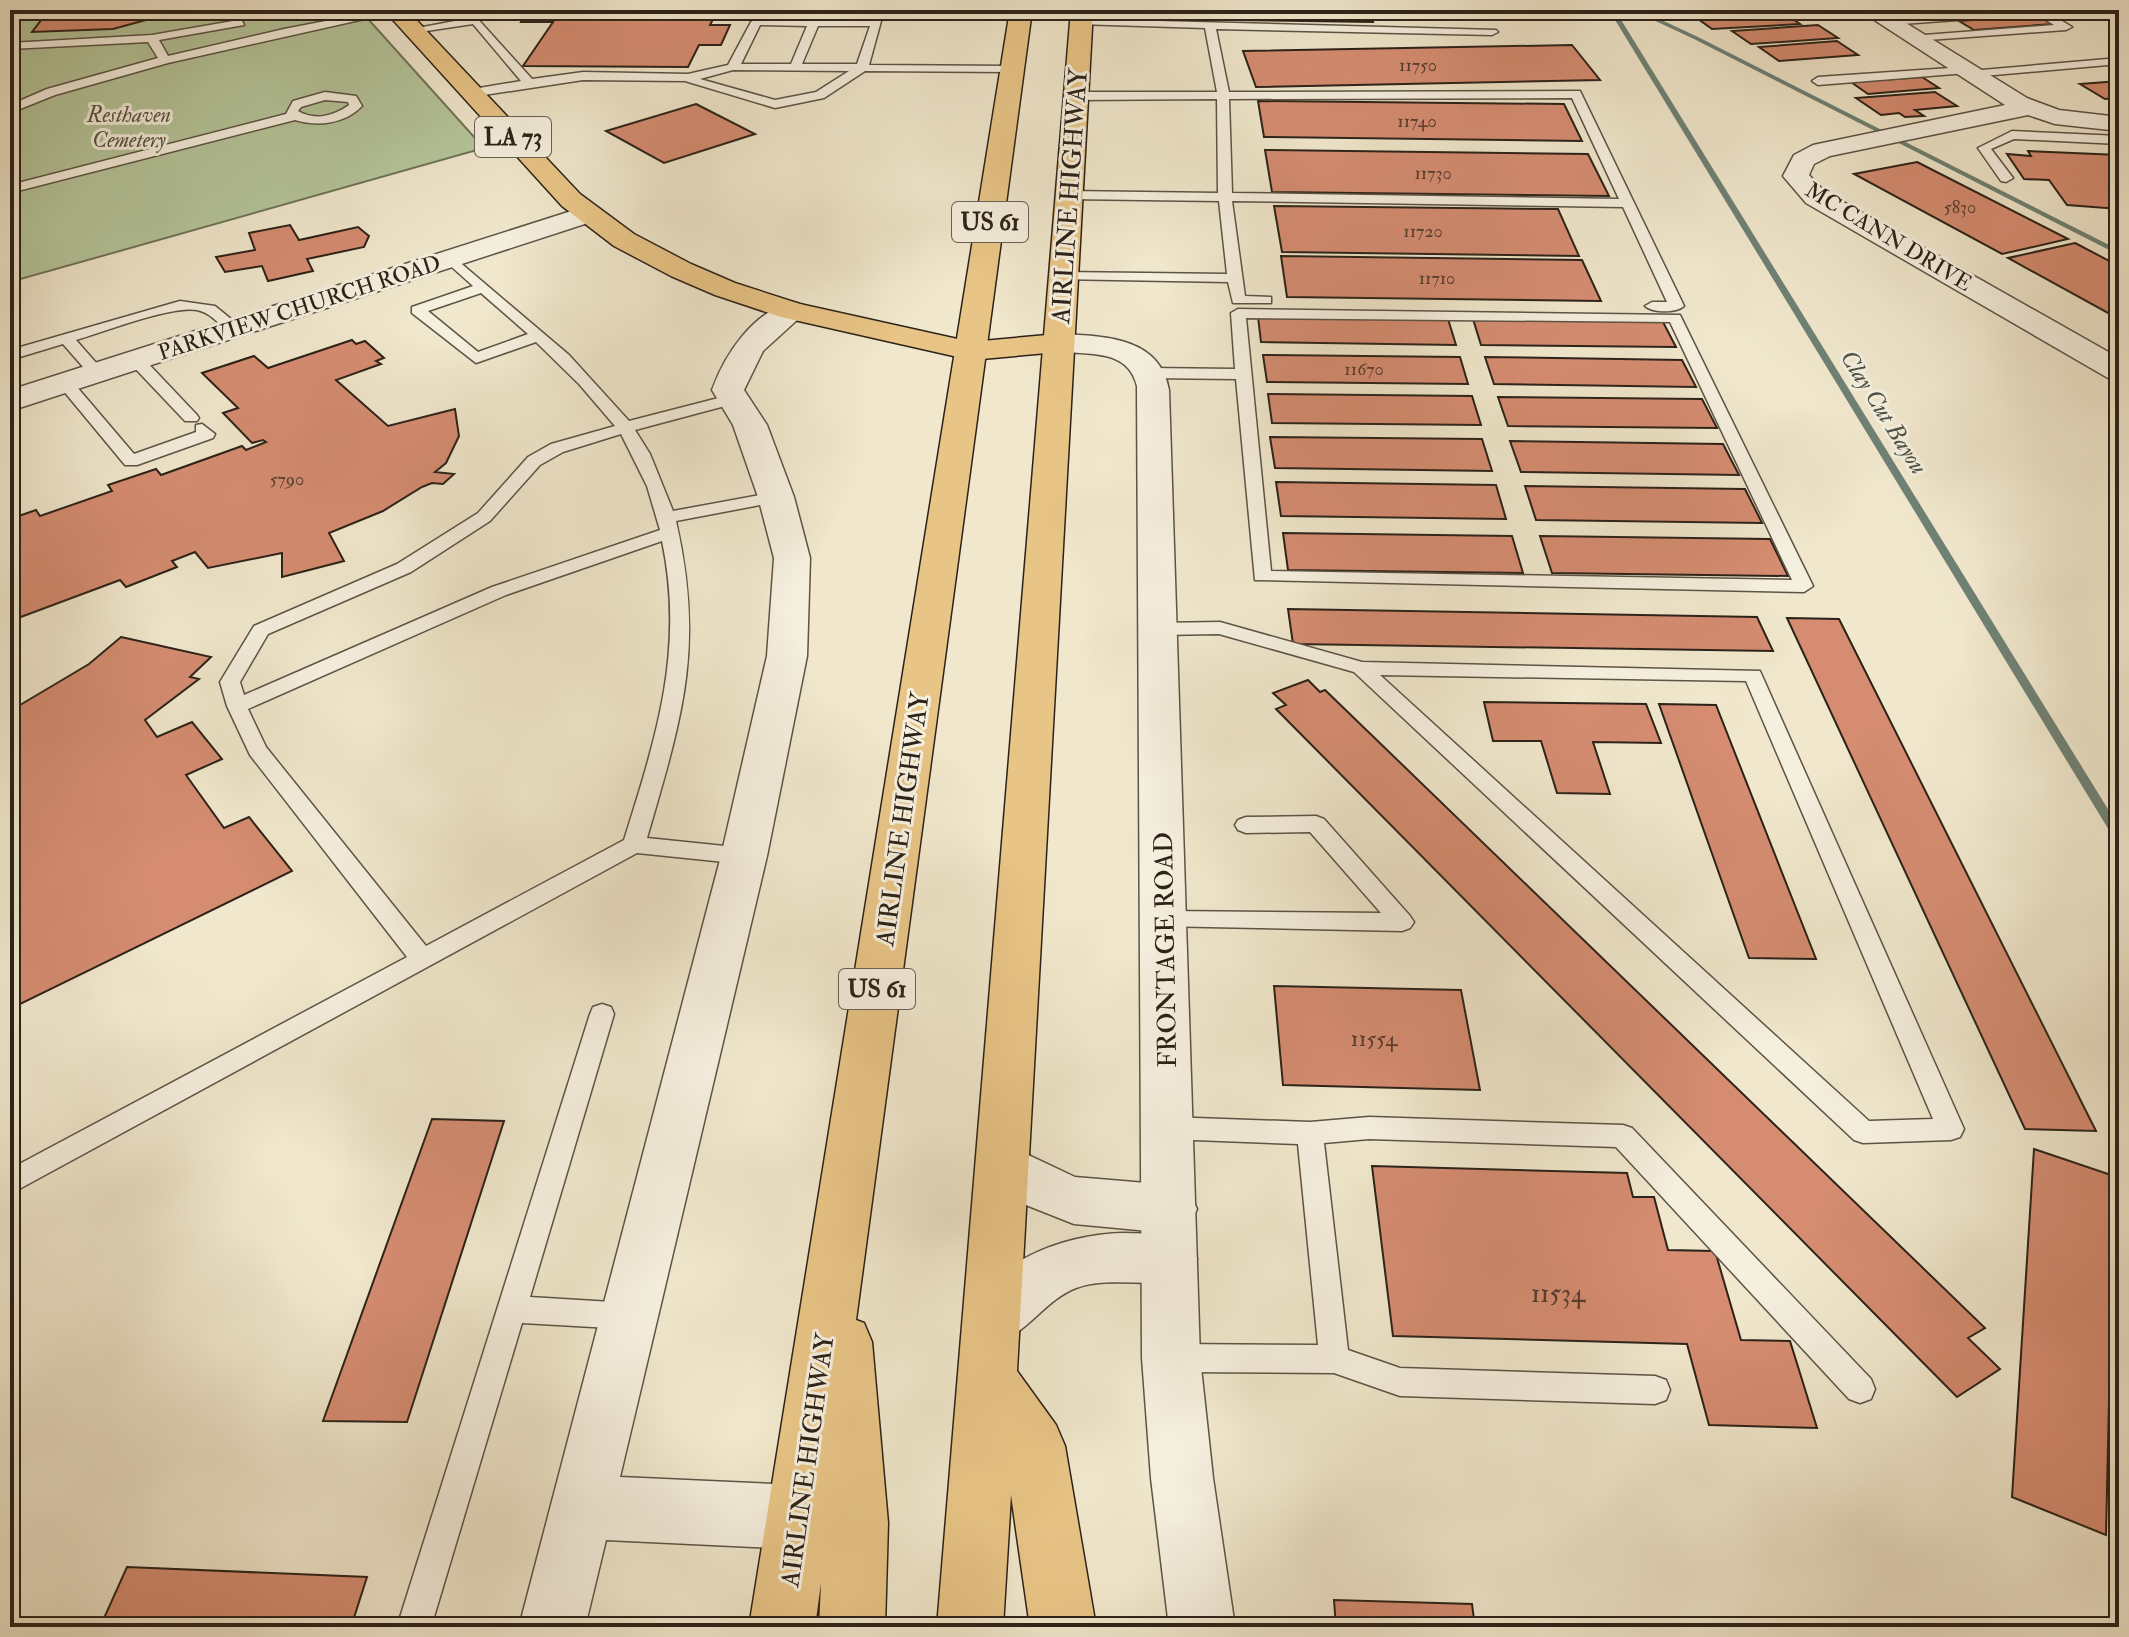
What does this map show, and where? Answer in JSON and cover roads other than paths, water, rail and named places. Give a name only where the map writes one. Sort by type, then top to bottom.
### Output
[{"type":"main road","name":"LA 73","points":[[395,10],[555,184],[587,214],[624,240],[681,270],[736,293],[792,311],[971,351],[1058,343]]},
{"type":"main road","name":"AIRLINE HIGHWAY","points":[[970,1627],[994,1319],[1068,195],[1036,89],[1021,11]]},
{"type":"main road","name":"AIRLINE HIGHWAY","points":[[782,1627],[971,351],[1036,89],[1082,16]]},
{"type":"main road","points":[[837,1259],[856,1523],[852,1627]]},
{"type":"main road","points":[[989,1380],[1034,1446],[1063,1627]]},
{"type":"street","points":[[1880,16],[2033,117],[2119,124]]},
{"type":"street","name":"MC CANN DRIVE","points":[[2033,117],[1892,136],[1811,154],[1797,167],[1799,182],[1831,207],[2119,371]]},
{"type":"street","name":"PARKVIEW CHURCH ROAD","points":[[10,401],[587,214]]},
{"type":"street","points":[[552,1627],[744,856],[787,656],[792,558],[776,497],[750,425],[728,390],[738,360],[766,330],[792,311]]},
{"type":"street","points":[[1058,343],[1120,349],[1135,355],[1148,373]]},
{"type":"street","name":"FRONTAGE ROAD","points":[[1148,373],[1155,410],[1171,1358],[1182,1478],[1202,1627]]},
{"type":"street","points":[[1003,1166],[1045,1189],[1169,1234]]},
{"type":"street","points":[[994,1319],[1046,1275],[1072,1264],[1107,1258],[1169,1234]]},
{"type":"street","points":[[582,1507],[798,1517]]},
{"type":"lane","points":[[10,17],[17,10]]},
{"type":"lane","points":[[10,46],[152,38],[240,23],[232,10]]},
{"type":"lane","points":[[10,109],[51,92],[165,60],[395,10]]},
{"type":"lane","points":[[844,10],[1021,11]]},
{"type":"lane","points":[[1880,16],[2038,11],[2066,27],[1915,38]]},
{"type":"lane","points":[[1082,16],[1210,25],[1492,32]]},
{"type":"lane","points":[[413,30],[476,20],[529,83]]},
{"type":"lane","points":[[688,78],[775,104],[820,95],[862,68],[877,23],[756,22],[733,67]]},
{"type":"lane","points":[[795,68],[814,22]]},
{"type":"lane","points":[[471,93],[583,76],[688,78],[733,67],[862,68],[1036,89],[1223,93],[1576,94],[1677,306],[1238,300],[1225,197],[1223,93],[1210,25]]},
{"type":"lane","points":[[152,38],[165,60]]},
{"type":"lane","points":[[1818,81],[2119,61]]},
{"type":"lane","points":[[10,189],[294,116]]},
{"type":"lane","points":[[2006,178],[1984,148],[2012,135],[2033,117],[2119,140]]},
{"type":"lane","points":[[1068,195],[1630,203]]},
{"type":"lane","points":[[450,258],[573,369],[625,427],[650,471],[668,525],[679,600],[680,659],[675,699],[634,845]]},
{"type":"lane","points":[[1062,276],[1235,278]]},
{"type":"lane","points":[[483,287],[417,310],[476,358],[537,336]]},
{"type":"lane","points":[[10,355],[166,309],[193,304],[216,310],[234,328]]},
{"type":"lane","points":[[1238,313],[1675,318],[1804,586],[1262,576],[1244,374],[1238,313]]},
{"type":"lane","points":[[67,339],[97,373]]},
{"type":"lane","points":[[65,383],[131,461],[207,434],[136,360]]},
{"type":"lane","points":[[1148,373],[1244,374]]},
{"type":"lane","points":[[423,960],[257,750],[230,682],[261,630],[404,568],[457,537],[484,517],[534,461],[557,448],[734,399]]},
{"type":"lane","points":[[237,706],[499,591],[668,525],[776,497]]},
{"type":"lane","points":[[1158,629],[1220,628],[1361,668],[1753,675],[1951,1129],[1863,1132],[1361,668]]},
{"type":"lane","points":[[1165,920],[1402,922],[1316,824],[1246,825]]},
{"type":"lane","points":[[10,1182],[634,845],[744,856]]},
{"type":"lane","points":[[414,1627],[602,1014]]},
{"type":"lane","points":[[1168,1128],[1310,1133],[1369,1128],[1623,1136],[1860,1389]]},
{"type":"lane","points":[[1310,1133],[1334,1359]]},
{"type":"lane","points":[[512,1309],[630,1316]]},
{"type":"lane","points":[[1171,1358],[1334,1359],[1400,1382],[1655,1390]]},
{"type":"waterway","name":"Clay Cut Bayou","points":[[1612,10],[2119,837]]},
{"type":"waterway","points":[[1635,10],[2119,253]]},
{"type":"park label","name":"Resthaven Cemetery","points":[[129,126]]}]
